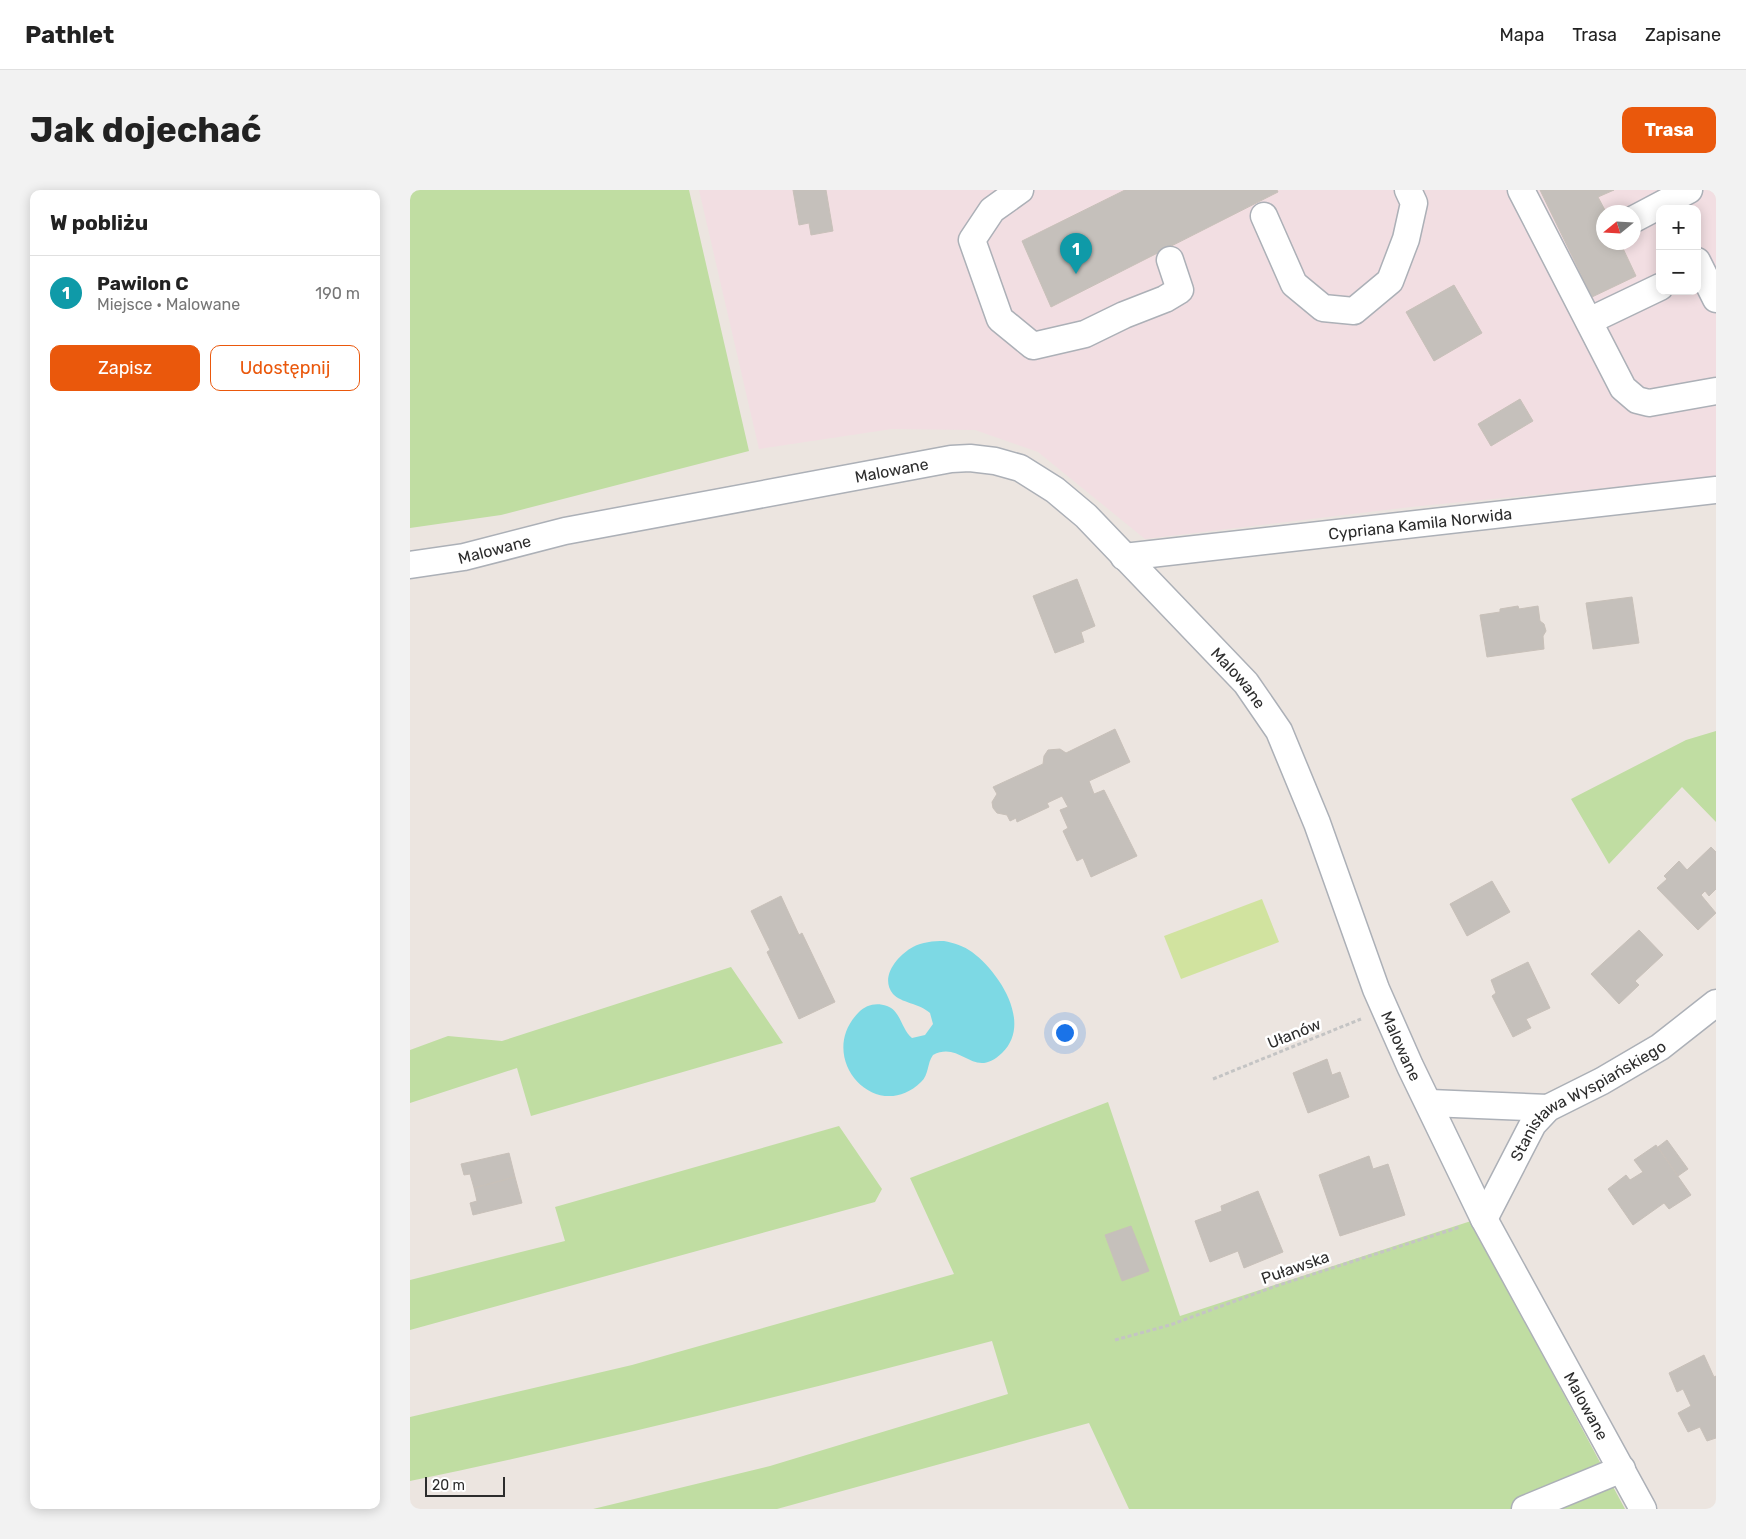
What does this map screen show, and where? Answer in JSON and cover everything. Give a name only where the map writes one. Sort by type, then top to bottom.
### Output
[{"type":"street","points":[[1020,190],[992,210],[972,240],[1000,319],[1033,346],[1085,334],[1124,315],[1165,299],[1180,290],[1170,260]]},
{"type":"street","points":[[1264,216],[1294,284],[1323,308],[1354,311],[1390,281],[1406,239],[1414,203],[1408,190]]},
{"type":"street","points":[[1520,190],[1624,388],[1637,400],[1649,403],[1716,391]]},
{"type":"street","points":[[1641,216],[1676,200]]},
{"type":"street","points":[[1701,271],[1716,299]]},
{"type":"street","points":[[1589,321],[1656,288]]},
{"type":"street","name":"Malowane","points":[[410,565],[464,556],[575,530],[950,459],[970,458],[995,461],[1020,468],[1055,490],[1086,516],[1246,684],[1278,731],[1317,823],[1385,1010],[1410,1066],[1484,1219],[1643,1509]]},
{"type":"street","name":"Cypriana Kamila Norwida","points":[[1124,557],[1716,490]]},
{"type":"street","name":"Stanisława Wyspiańskiego","points":[[1484,1219],[1534,1124],[1548,1108],[1602,1081],[1660,1046],[1716,1003]]},
{"type":"street","points":[[1430,1104],[1548,1108]]},
{"type":"street","points":[[1525,1509],[1622,1470]]},
{"type":"path","name":"Ułanów","points":[[1213,1079],[1385,1010]]},
{"type":"path","name":"Puławska","points":[[1115,1340],[1170,1326],[1276,1286],[1484,1219]]},
{"type":"shaded area","points":[[699,190],[1716,190],[1716,477],[1411,507],[1145,539],[1038,452],[975,430],[892,429],[759,449]]},
{"type":"green space","points":[[410,190],[689,190],[749,451],[501,515],[410,528]]},
{"type":"green space","points":[[1716,731],[1716,822],[1682,787],[1609,864],[1571,799],[1686,740]]},
{"type":"green space","points":[[1262,899],[1279,942],[1181,979],[1164,936]]},
{"type":"green space","points":[[731,967],[783,1043],[531,1116],[517,1068],[410,1103],[410,1050],[448,1036],[502,1041]]},
{"type":"green space","points":[[1108,1102],[1180,1316],[1471,1221],[1625,1509],[1129,1509],[1089,1423],[777,1509],[593,1509],[770,1466],[1008,1394],[992,1341],[702,1415],[410,1481],[410,1417],[632,1365],[954,1274],[910,1178]]},
{"type":"green space","points":[[839,1126],[882,1189],[875,1202],[410,1330],[410,1280],[565,1241],[555,1207]]},
{"type":"water","points":[[944,941],[959,945],[972,952],[1002,985],[1013,1013],[1014,1027],[1011,1041],[1002,1053],[992,1061],[983,1063],[975,1062],[952,1052],[933,1055],[924,1079],[904,1093],[886,1096],[870,1091],[856,1080],[847,1066],[843,1048],[847,1030],[859,1012],[868,1006],[879,1004],[892,1008],[912,1038],[925,1035],[933,1024],[930,1013],[921,1007],[896,997],[889,987],[889,974],[896,961],[913,947],[928,942]]},
{"type":"building","points":[[793,190],[826,190],[833,231],[811,235],[809,223],[799,225]]},
{"type":"building","points":[[1125,190],[1277,190],[1278,192],[1051,307],[1022,241]]},
{"type":"building","points":[[1540,190],[1614,190],[1598,197],[1602,205],[1596,205],[1596,250],[1624,250],[1636,276],[1592,297]]},
{"type":"building","points":[[1454,285],[1482,333],[1434,361],[1406,312]]},
{"type":"building","points":[[1520,399],[1533,421],[1491,446],[1478,424]]},
{"type":"building","points":[[1077,579],[1095,626],[1081,632],[1084,642],[1055,653],[1033,596]]},
{"type":"building","points":[[1632,597],[1639,643],[1593,649],[1586,603]]},
{"type":"building","points":[[1518,606],[1519,609],[1538,606],[1540,621],[1544,624],[1546,631],[1543,636],[1544,649],[1487,657],[1480,615],[1500,612],[1500,609]]},
{"type":"building","points":[[1115,729],[1130,762],[1089,781],[1094,794],[1104,790],[1137,856],[1091,877],[1083,858],[1077,861],[1063,831],[1068,828],[1060,810],[1068,807],[1062,796],[1047,803],[1049,807],[1017,822],[1016,818],[1010,821],[1007,815],[997,813],[993,808],[992,802],[997,794],[993,787],[1043,764],[1044,756],[1048,750],[1060,749],[1066,753]]},
{"type":"building","points":[[1711,847],[1716,852],[1716,889],[1709,896],[1705,891],[1701,895],[1716,913],[1698,930],[1657,888],[1667,879],[1664,876],[1679,861],[1687,870]]},
{"type":"building","points":[[1492,881],[1510,912],[1467,936],[1450,904]]},
{"type":"building","points":[[781,896],[799,935],[802,933],[835,1002],[799,1019],[767,952],[770,950],[751,911]]},
{"type":"building","points":[[1639,930],[1663,955],[1635,981],[1639,985],[1619,1004],[1591,974]]},
{"type":"building","points":[[1528,962],[1550,1008],[1526,1019],[1531,1028],[1513,1037],[1492,996],[1496,993],[1491,980]]},
{"type":"building","points":[[1327,1059],[1332,1075],[1340,1072],[1349,1097],[1308,1113],[1293,1073]]},
{"type":"building","points":[[1667,1140],[1688,1169],[1678,1176],[1658,1147]]},
{"type":"building","points":[[1656,1145],[1691,1195],[1669,1209],[1664,1203],[1633,1225],[1608,1189],[1626,1175],[1630,1180],[1643,1172],[1634,1160]]},
{"type":"building","points":[[509,1153],[515,1177],[474,1188],[470,1174],[464,1175],[461,1164]]},
{"type":"building","points":[[1369,1156],[1373,1169],[1388,1164],[1405,1215],[1340,1236],[1319,1175]]},
{"type":"building","points":[[515,1177],[522,1203],[473,1215],[470,1203],[477,1201],[474,1188]]},
{"type":"building","points":[[1258,1191],[1283,1252],[1244,1268],[1238,1251],[1210,1262],[1195,1221],[1222,1211],[1221,1206]]},
{"type":"building","points":[[1131,1226],[1149,1271],[1122,1281],[1105,1235]]},
{"type":"building","points":[[1704,1355],[1714,1377],[1716,1376],[1716,1438],[1707,1441],[1700,1427],[1688,1432],[1678,1413],[1691,1406],[1683,1389],[1677,1392],[1669,1373]]},
{"type":"place","name":"Pawilon C","points":[[1076,274]]}]
